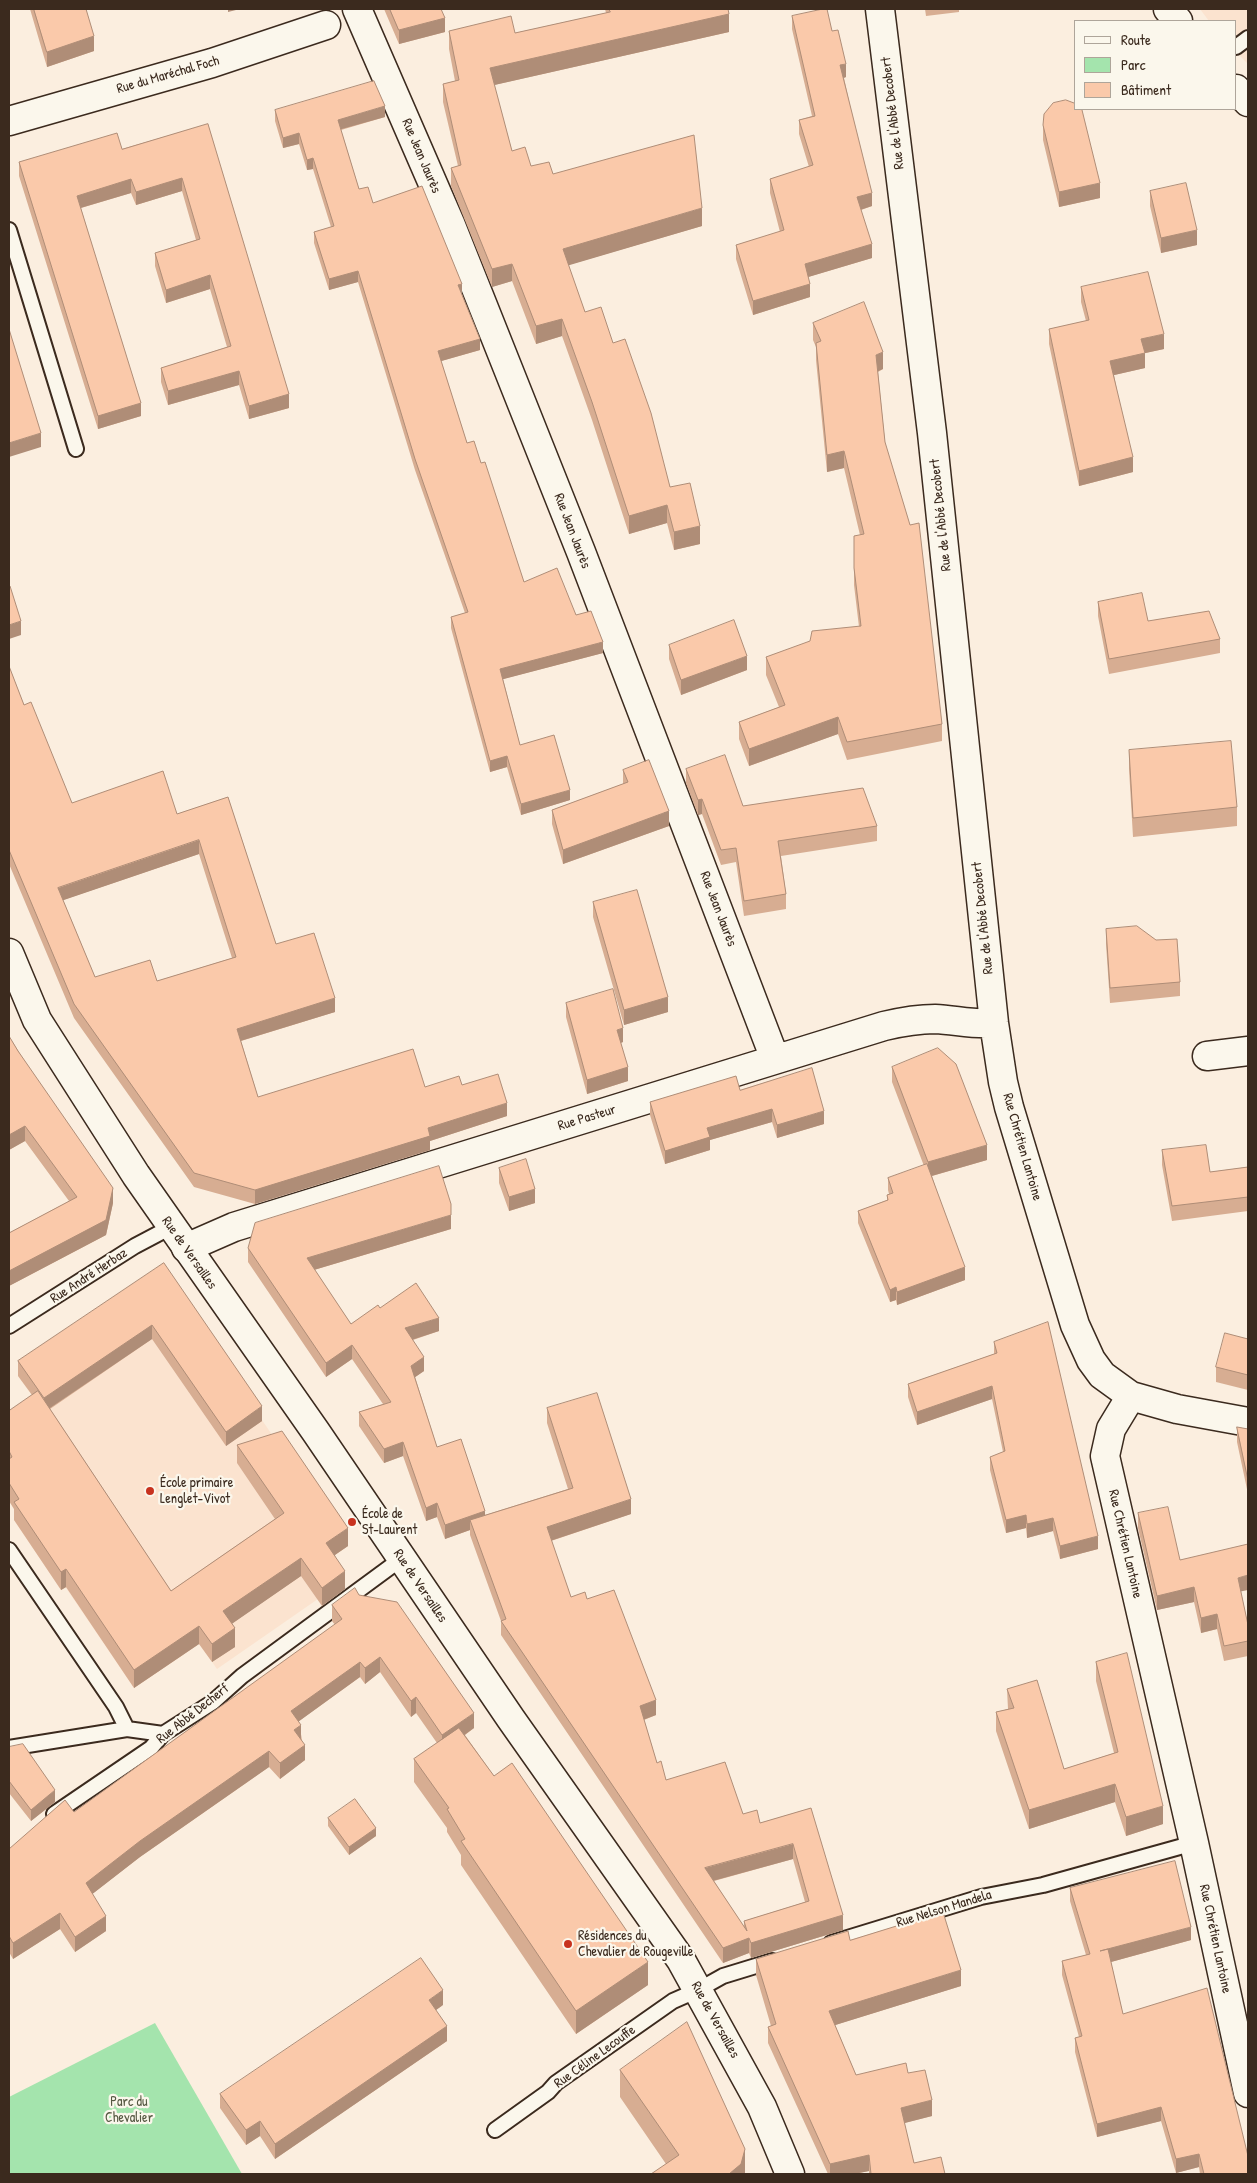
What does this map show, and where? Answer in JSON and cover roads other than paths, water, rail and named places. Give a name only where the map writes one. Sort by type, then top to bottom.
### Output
[{"type":"street","name":"Rue Jean Jaurès","points":[[358,9],[450,223],[581,552],[775,1059]]},
{"type":"street","name":"Rue de l'Abbé Decobert","points":[[880,9],[932,433],[994,1023]]},
{"type":"street","points":[[1168,9],[1177,20]]},
{"type":"street","name":"Rue du Maréchal Foch","points":[[9,121],[212,63],[326,25]]},
{"type":"street","points":[[1237,90],[1248,102]]},
{"type":"street","name":"Rue de Versailles","points":[[9,953],[37,1020],[178,1238],[316,1432],[401,1559],[681,1960],[762,2107],[790,2174]]},
{"type":"street","name":"Rue Pasteur","points":[[178,1238],[234,1227],[775,1059],[902,1022],[937,1019],[974,1025],[994,1023]]},
{"type":"street","name":"Rue Chrétien Lantoine","points":[[994,1023],[1001,1073],[1009,1107],[1075,1325],[1091,1360],[1102,1375],[1131,1396],[1111,1429],[1105,1456],[1194,1843],[1248,2093]]},
{"type":"street","points":[[1207,1056],[1248,1051]]},
{"type":"street","points":[[1131,1396],[1177,1409],[1248,1422]]},
{"type":"lane","points":[[1237,46],[1248,38]]},
{"type":"lane","points":[[9,230],[76,449]]},
{"type":"lane","name":"Rue André Herbaz","points":[[9,1326],[135,1246],[178,1238]]},
{"type":"lane","points":[[9,1550],[116,1708],[127,1729]]},
{"type":"lane","name":"Rue Abbé Decherf","points":[[45,1821],[151,1748],[163,1734],[213,1702],[242,1676],[401,1559]]},
{"type":"lane","points":[[9,1748],[127,1729],[163,1734]]},
{"type":"lane","name":"Rue Nelson Mandela","points":[[819,1947],[981,1897],[1043,1885],[1194,1843]]},
{"type":"lane","points":[[698,1990],[723,1976],[790,1956]]},
{"type":"lane","name":"Rue Céline Lecouffe","points":[[495,2130],[548,2092],[556,2083],[673,2000],[698,1990]]},
{"type":"place","name":"École primaire Lenglet-Vivot","points":[[150,1491]]},
{"type":"place","name":"École de St-Laurent","points":[[352,1522]]},
{"type":"place","name":"Résidences du Chevalier de Rougeville","points":[[568,1944]]},
{"type":"park label","name":"Parc du Chevalier","points":[[129,2110]]}]
